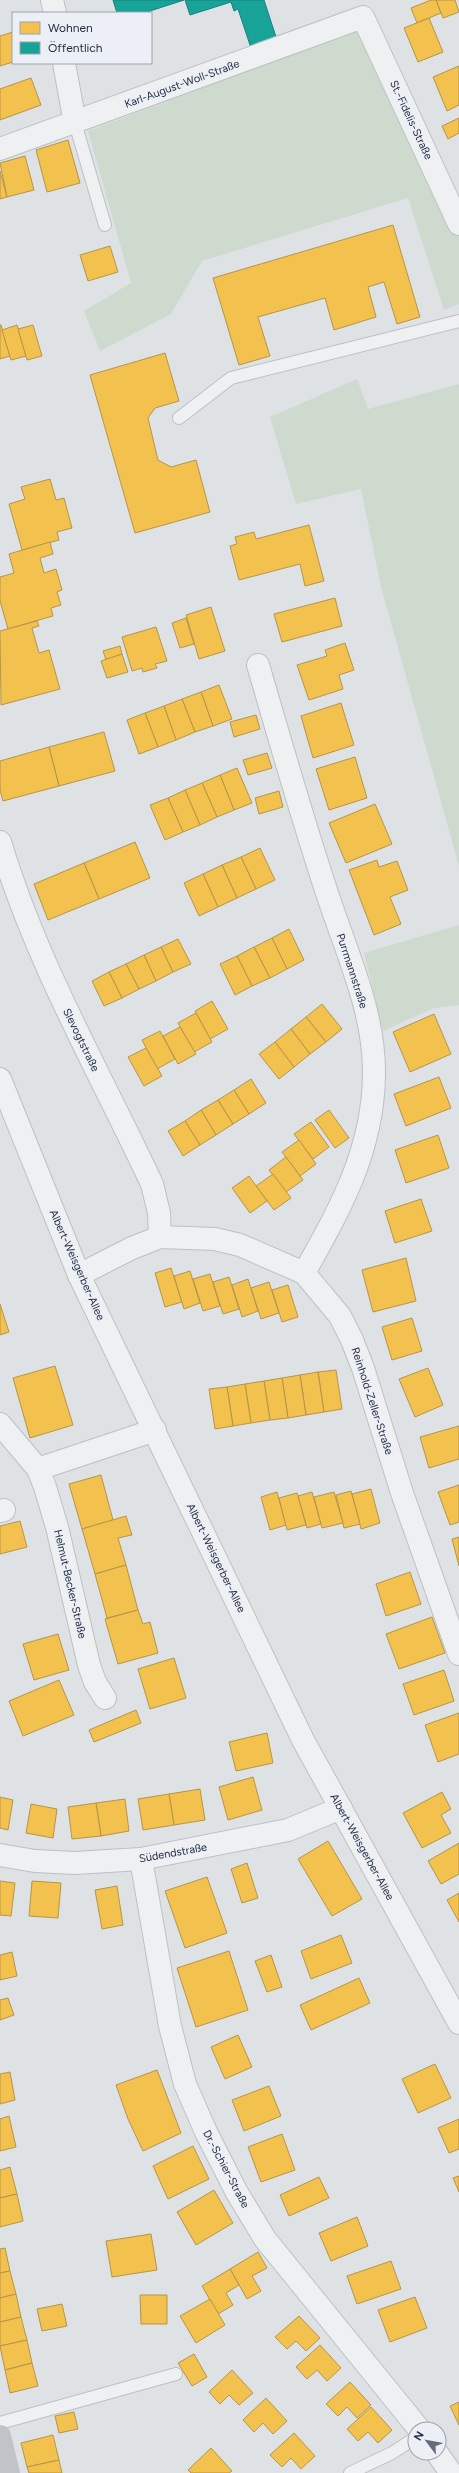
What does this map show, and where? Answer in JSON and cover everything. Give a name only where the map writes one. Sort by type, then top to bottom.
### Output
[{"type":"main road","points":[[0,2436],[10,2473]]},
{"type":"street","points":[[52,0],[55,12]]},
{"type":"street","name":"Karl-August-Woll-Straße","points":[[0,149],[363,17]]},
{"type":"street","name":"St.-Fidelis-Straße","points":[[363,17],[459,224]]},
{"type":"street","points":[[64,64],[75,123]]},
{"type":"street","name":"Purrmannstraße","points":[[258,665],[308,836],[358,981],[371,1035],[374,1076],[363,1150],[343,1204],[304,1273]]},
{"type":"street","name":"Slevogtstraße","points":[[0,842],[10,874],[70,1019],[152,1184],[159,1213],[160,1236]]},
{"type":"street","name":"Albert-Weisgerber-Allee","points":[[0,1079],[79,1275],[155,1430],[303,1740],[459,2023]]},
{"type":"street","name":"Reinhold-Zeller-Straße","points":[[79,1275],[132,1248],[160,1236],[215,1239],[240,1245],[304,1273],[340,1316],[352,1340],[363,1368],[402,1493],[459,1654]]},
{"type":"street","name":"Helmut-Becker-Straße","points":[[0,1424],[38,1469],[57,1527],[89,1665],[95,1682],[105,1698]]},
{"type":"street","points":[[38,1469],[155,1430]]},
{"type":"street","name":"Südendstraße","points":[[0,1855],[36,1861],[75,1864],[141,1859],[288,1830],[341,1808]]},
{"type":"street","name":"Dr.-Schier-Straße","points":[[141,1859],[170,2026],[185,2084],[206,2132],[236,2191],[265,2239],[413,2421]]},
{"type":"street","points":[[443,2461],[451,2473]]},
{"type":"lane","points":[[75,123],[105,225]]},
{"type":"lane","points":[[179,418],[231,378],[459,321]]},
{"type":"lane","points":[[0,2423],[176,2374]]},
{"type":"lane","points":[[350,2473],[392,2453],[407,2443]]},
{"type":"shaded area","points":[[358,30],[459,229],[459,304],[444,310],[408,198],[202,261],[171,314],[100,351],[84,311],[131,283],[88,131]]},
{"type":"shaded area","points":[[357,379],[368,409],[459,384],[459,866],[381,587],[361,489],[296,504],[270,417]]},
{"type":"shaded area","points":[[459,925],[459,1005],[434,1008],[383,1031],[364,953]]},
{"type":"building: Wohnen","points":[[431,0],[436,0],[441,13],[417,23],[411,8]]},
{"type":"building: Wohnen","points":[[436,0],[455,0],[459,12],[443,18]]},
{"type":"building: Wohnen","points":[[429,18],[443,52],[418,62],[404,28]]},
{"type":"building: Wohnen","points":[[12,32],[12,62],[0,66],[0,36]]},
{"type":"building: Wohnen","points":[[459,66],[459,105],[447,111],[433,77]]},
{"type":"building: Wohnen","points":[[31,78],[41,105],[0,120],[0,89]]},
{"type":"building: Wohnen","points":[[459,118],[459,133],[448,139],[442,126]]},
{"type":"building: Wohnen","points":[[68,140],[80,183],[47,192],[36,150]]},
{"type":"building: Wohnen","points":[[25,156],[34,190],[7,197],[0,163]]},
{"type":"building: Wohnen","points":[[0,171],[7,197],[0,199]]},
{"type":"building: Wohnen","points":[[393,225],[420,317],[397,324],[384,282],[368,287],[376,317],[334,330],[325,298],[258,317],[270,356],[239,365],[213,278]]},
{"type":"building: Wohnen","points":[[110,246],[118,272],[88,281],[80,255]]},
{"type":"building: Wohnen","points":[[0,325],[10,356],[0,359]]},
{"type":"building: Wohnen","points":[[17,325],[26,356],[11,360],[2,330]]},
{"type":"building: Wohnen","points":[[33,325],[42,356],[27,360],[18,329]]},
{"type":"building: Wohnen","points":[[165,353],[179,401],[155,408],[148,418],[158,460],[171,467],[196,460],[210,512],[135,533],[90,375]]},
{"type":"building: Wohnen","points":[[50,479],[56,500],[64,498],[72,528],[57,532],[59,540],[22,550],[9,504],[25,499],[21,487]]},
{"type":"building: Wohnen","points":[[309,525],[324,581],[305,586],[300,564],[239,580],[230,546],[237,544],[235,537],[254,532],[256,539]]},
{"type":"building: Wohnen","points":[[50,542],[53,554],[40,558],[44,573],[56,569],[62,590],[57,592],[61,605],[51,608],[53,616],[8,629],[0,601],[0,577],[14,573],[9,554]]},
{"type":"building: Wohnen","points":[[335,598],[342,626],[282,642],[274,614]]},
{"type":"building: Wohnen","points":[[211,607],[225,651],[199,659],[186,615]]},
{"type":"building: Wohnen","points":[[186,618],[194,644],[180,648],[172,623]]},
{"type":"building: Wohnen","points":[[37,621],[39,626],[32,628],[39,653],[49,650],[60,689],[1,705],[0,631]]},
{"type":"building: Wohnen","points":[[156,627],[167,661],[155,664],[157,668],[143,672],[142,668],[132,671],[122,637]]},
{"type":"building: Wohnen","points":[[345,643],[354,670],[339,675],[343,689],[309,700],[297,665],[327,656],[325,650]]},
{"type":"building: Wohnen","points":[[120,646],[122,654],[106,660],[103,651]]},
{"type":"building: Wohnen","points":[[122,654],[128,672],[107,678],[101,661]]},
{"type":"building: Wohnen","points":[[219,685],[232,719],[213,726],[201,692]]},
{"type":"building: Wohnen","points":[[201,692],[213,726],[195,732],[182,699]]},
{"type":"building: Wohnen","points":[[182,699],[195,732],[176,740],[164,706]]},
{"type":"building: Wohnen","points":[[341,703],[354,745],[313,758],[301,716]]},
{"type":"building: Wohnen","points":[[164,706],[176,740],[158,747],[145,713]]},
{"type":"building: Wohnen","points":[[145,713],[158,747],[139,754],[127,720]]},
{"type":"building: Wohnen","points":[[256,715],[260,729],[234,737],[230,722]]},
{"type":"building: Wohnen","points":[[104,732],[115,771],[59,786],[49,747]]},
{"type":"building: Wohnen","points":[[49,747],[59,786],[3,801],[0,790],[0,761]]},
{"type":"building: Wohnen","points":[[267,753],[272,768],[248,775],[243,760]]},
{"type":"building: Wohnen","points":[[355,757],[367,798],[329,810],[316,769]]},
{"type":"building: Wohnen","points":[[237,768],[252,803],[234,810],[220,775]]},
{"type":"building: Wohnen","points":[[220,775],[234,810],[217,817],[202,783]]},
{"type":"building: Wohnen","points":[[202,783],[217,817],[200,825],[185,790]]},
{"type":"building: Wohnen","points":[[185,790],[200,825],[183,832],[168,798]]},
{"type":"building: Wohnen","points":[[279,791],[283,807],[259,814],[255,798]]},
{"type":"building: Wohnen","points":[[168,798],[183,832],[165,840],[150,805]]},
{"type":"building: Wohnen","points":[[375,804],[392,844],[346,863],[329,823]]},
{"type":"building: Wohnen","points":[[135,842],[150,878],[99,899],[84,863]]},
{"type":"building: Wohnen","points":[[260,848],[275,880],[256,889],[241,857]]},
{"type":"building: Wohnen","points":[[241,857],[256,889],[237,898],[222,865]]},
{"type":"building: Wohnen","points":[[377,860],[379,867],[397,861],[408,890],[390,897],[401,924],[374,935],[349,870]]},
{"type":"building: Wohnen","points":[[84,863],[99,899],[48,920],[34,884]]},
{"type":"building: Wohnen","points":[[222,865],[237,898],[218,907],[203,874]]},
{"type":"building: Wohnen","points":[[203,874],[218,907],[199,916],[184,883]]},
{"type":"building: Wohnen","points":[[289,929],[304,960],[287,969],[272,938]]},
{"type":"building: Wohnen","points":[[272,938],[287,969],[270,978],[254,947]]},
{"type":"building: Wohnen","points":[[178,939],[191,964],[173,972],[161,947]]},
{"type":"building: Wohnen","points":[[161,947],[173,972],[156,981],[144,955]]},
{"type":"building: Wohnen","points":[[254,947],[270,978],[252,986],[237,956]]},
{"type":"building: Wohnen","points":[[144,955],[156,981],[139,989],[126,964]]},
{"type":"building: Wohnen","points":[[237,956],[252,986],[235,995],[220,964]]},
{"type":"building: Wohnen","points":[[126,964],[139,989],[122,998],[109,972]]},
{"type":"building: Wohnen","points":[[109,972],[122,998],[104,1006],[92,981]]},
{"type":"building: Wohnen","points":[[212,1001],[228,1029],[210,1039],[195,1011]]},
{"type":"building: Wohnen","points":[[322,1004],[342,1029],[326,1042],[306,1017]]},
{"type":"building: Wohnen","points":[[196,1013],[212,1042],[194,1052],[178,1023]]},
{"type":"building: Wohnen","points":[[434,1014],[451,1054],[410,1072],[393,1032]]},
{"type":"building: Wohnen","points":[[306,1017],[326,1042],[310,1054],[291,1029]]},
{"type":"building: Wohnen","points":[[180,1027],[196,1054],[178,1064],[163,1036]]},
{"type":"building: Wohnen","points":[[291,1029],[310,1054],[294,1067],[275,1042]]},
{"type":"building: Wohnen","points":[[160,1031],[175,1059],[157,1069],[142,1040]]},
{"type":"building: Wohnen","points":[[275,1042],[294,1067],[279,1079],[259,1054]]},
{"type":"building: Wohnen","points":[[146,1048],[162,1076],[144,1086],[128,1057]]},
{"type":"building: Wohnen","points":[[439,1077],[451,1108],[406,1126],[394,1094]]},
{"type":"building: Wohnen","points":[[251,1079],[266,1103],[249,1114],[234,1090]]},
{"type":"building: Wohnen","points":[[234,1090],[249,1114],[233,1124],[218,1100]]},
{"type":"building: Wohnen","points":[[218,1100],[233,1124],[216,1135],[201,1110]]},
{"type":"building: Wohnen","points":[[201,1110],[216,1135],[200,1145],[185,1121]]},
{"type":"building: Wohnen","points":[[329,1110],[349,1138],[335,1148],[315,1120]]},
{"type":"building: Wohnen","points":[[185,1121],[200,1145],[183,1156],[168,1131]]},
{"type":"building: Wohnen","points":[[311,1122],[329,1147],[313,1159],[294,1134]]},
{"type":"building: Wohnen","points":[[438,1135],[449,1168],[406,1183],[395,1150]]},
{"type":"building: Wohnen","points":[[299,1140],[316,1164],[300,1176],[282,1152]]},
{"type":"building: Wohnen","points":[[286,1157],[303,1180],[286,1192],[269,1170]]},
{"type":"building: Wohnen","points":[[273,1174],[291,1198],[274,1210],[256,1186]]},
{"type":"building: Wohnen","points":[[249,1176],[267,1201],[250,1213],[232,1188]]},
{"type":"building: Wohnen","points":[[421,1199],[432,1231],[395,1243],[385,1211]]},
{"type":"building: Wohnen","points":[[406,1258],[416,1301],[373,1312],[362,1270]]},
{"type":"building: Wohnen","points":[[171,1268],[182,1302],[165,1307],[155,1273]]},
{"type":"building: Wohnen","points":[[190,1271],[200,1303],[184,1309],[174,1276]]},
{"type":"building: Wohnen","points":[[210,1274],[220,1306],[203,1311],[193,1279]]},
{"type":"building: Wohnen","points":[[229,1277],[239,1309],[223,1314],[213,1282]]},
{"type":"building: Wohnen","points":[[248,1279],[258,1311],[242,1317],[232,1285]]},
{"type":"building: Wohnen","points":[[269,1282],[279,1313],[261,1319],[251,1288]]},
{"type":"building: Wohnen","points":[[288,1285],[298,1317],[282,1322],[272,1290]]},
{"type":"building: Wohnen","points":[[0,1304],[9,1332],[0,1335]]},
{"type":"building: Wohnen","points":[[412,1318],[422,1351],[392,1360],[382,1327]]},
{"type":"building: Wohnen","points":[[55,1366],[73,1425],[30,1438],[13,1378]]},
{"type":"building: Wohnen","points":[[428,1368],[443,1405],[415,1417],[399,1379]]},
{"type":"building: Wohnen","points":[[336,1370],[342,1409],[324,1412],[318,1372]]},
{"type":"building: Wohnen","points":[[318,1372],[324,1412],[306,1415],[300,1375]]},
{"type":"building: Wohnen","points":[[300,1375],[306,1415],[288,1418],[282,1378]]},
{"type":"building: Wohnen","points":[[282,1378],[288,1418],[270,1420],[264,1381]]},
{"type":"building: Wohnen","points":[[264,1381],[270,1420],[251,1423],[245,1384]]},
{"type":"building: Wohnen","points":[[245,1384],[251,1423],[233,1426],[227,1387]]},
{"type":"building: Wohnen","points":[[227,1387],[233,1426],[215,1429],[209,1389]]},
{"type":"building: Wohnen","points":[[459,1426],[459,1459],[429,1468],[420,1437]]},
{"type":"building: Wohnen","points":[[101,1475],[113,1520],[82,1529],[69,1484]]},
{"type":"building: Wohnen","points":[[459,1485],[459,1522],[450,1525],[438,1492]]},
{"type":"building: Wohnen","points":[[371,1489],[380,1523],[361,1529],[352,1494]]},
{"type":"building: Wohnen","points":[[351,1491],[360,1524],[344,1528],[336,1495]]},
{"type":"building: Wohnen","points":[[277,1492],[286,1525],[270,1530],[261,1497]]},
{"type":"building: Wohnen","points":[[312,1492],[321,1524],[307,1528],[298,1496]]},
{"type":"building: Wohnen","points":[[334,1492],[343,1523],[322,1528],[314,1497]]},
{"type":"building: Wohnen","points":[[297,1493],[306,1525],[287,1530],[279,1498]]},
{"type":"building: Wohnen","points":[[126,1516],[132,1535],[118,1538],[126,1565],[95,1574],[82,1529]]},
{"type":"building: Wohnen","points":[[20,1521],[27,1547],[0,1554],[0,1526]]},
{"type":"building: Wohnen","points":[[459,1537],[459,1566],[452,1539]]},
{"type":"building: Wohnen","points":[[126,1565],[138,1610],[107,1618],[95,1574]]},
{"type":"building: Wohnen","points":[[410,1572],[421,1604],[386,1616],[376,1584]]},
{"type":"building: Wohnen","points":[[138,1610],[143,1624],[150,1622],[158,1653],[118,1664],[105,1619]]},
{"type":"building: Wohnen","points":[[432,1617],[445,1653],[399,1669],[386,1634]]},
{"type":"building: Wohnen","points":[[58,1634],[69,1670],[34,1680],[23,1644]]},
{"type":"building: Wohnen","points":[[174,1658],[186,1698],[150,1709],[138,1669]]},
{"type":"building: Wohnen","points":[[444,1670],[454,1701],[414,1715],[403,1684]]},
{"type":"building: Wohnen","points":[[59,1680],[74,1715],[23,1736],[9,1701]]},
{"type":"building: Wohnen","points":[[136,1710],[141,1723],[94,1742],[89,1730]]},
{"type":"building: Wohnen","points":[[459,1713],[459,1754],[438,1762],[425,1725]]},
{"type":"building: Wohnen","points":[[267,1733],[273,1763],[236,1771],[229,1742]]},
{"type":"building: Wohnen","points":[[253,1777],[262,1810],[228,1820],[219,1787]]},
{"type":"building: Wohnen","points":[[200,1789],[205,1820],[174,1825],[169,1794]]},
{"type":"building: Wohnen","points":[[442,1792],[451,1809],[441,1815],[451,1833],[422,1848],[403,1813]]},
{"type":"building: Wohnen","points":[[169,1794],[174,1825],[143,1830],[138,1799]]},
{"type":"building: Wohnen","points":[[0,1797],[13,1800],[8,1830],[0,1828]]},
{"type":"building: Wohnen","points":[[125,1799],[129,1831],[101,1836],[96,1803]]},
{"type":"building: Wohnen","points":[[96,1803],[101,1836],[72,1839],[68,1807]]},
{"type":"building: Wohnen","points":[[31,1804],[57,1809],[53,1838],[26,1833]]},
{"type":"building: Wohnen","points":[[328,1841],[362,1899],[332,1916],[298,1859]]},
{"type":"building: Wohnen","points":[[459,1843],[459,1874],[441,1884],[428,1861]]},
{"type":"building: Wohnen","points":[[247,1863],[258,1898],[242,1903],[231,1869]]},
{"type":"building: Wohnen","points":[[207,1877],[227,1933],[185,1948],[165,1891]]},
{"type":"building: Wohnen","points":[[0,1881],[15,1883],[11,1916],[0,1915]]},
{"type":"building: Wohnen","points":[[32,1881],[61,1883],[58,1918],[29,1916]]},
{"type":"building: Wohnen","points":[[117,1886],[123,1925],[102,1929],[95,1890]]},
{"type":"building: Wohnen","points":[[459,1893],[459,1922],[447,1900]]},
{"type":"building: Wohnen","points":[[341,1935],[352,1963],[311,1979],[301,1951]]},
{"type":"building: Wohnen","points":[[229,1951],[248,2010],[196,2027],[177,1968]]},
{"type":"building: Wohnen","points":[[12,1952],[17,1976],[0,1980],[0,1955]]},
{"type":"building: Wohnen","points":[[271,1955],[282,1987],[267,1992],[255,1961]]},
{"type":"building: Wohnen","points":[[359,1978],[370,2003],[311,2030],[300,2005]]},
{"type":"building: Wohnen","points":[[8,1998],[14,2015],[0,2020],[0,2000]]},
{"type":"building: Wohnen","points":[[238,2035],[252,2067],[225,2079],[211,2047]]},
{"type":"building: Wohnen","points":[[435,2064],[451,2098],[418,2113],[402,2079]]},
{"type":"building: Wohnen","points":[[157,2070],[181,2133],[143,2151],[128,2119],[116,2085]]},
{"type":"building: Wohnen","points":[[10,2072],[15,2100],[0,2104],[0,2074]]},
{"type":"building: Wohnen","points":[[269,2086],[281,2116],[244,2131],[232,2100]]},
{"type":"building: Wohnen","points":[[9,2116],[16,2147],[0,2151],[0,2119]]},
{"type":"building: Wohnen","points":[[459,2119],[459,2149],[449,2153],[438,2128]]},
{"type":"building: Wohnen","points":[[282,2134],[295,2170],[261,2182],[248,2147]]},
{"type":"building: Wohnen","points":[[193,2146],[209,2179],[168,2199],[153,2166]]},
{"type":"building: Wohnen","points":[[10,2167],[17,2194],[0,2198],[0,2170]]},
{"type":"building: Wohnen","points":[[459,2176],[459,2192],[453,2178]]},
{"type":"building: Wohnen","points":[[319,2177],[329,2198],[289,2216],[280,2195]]},
{"type":"building: Wohnen","points":[[214,2190],[233,2223],[196,2245],[177,2212]]},
{"type":"building: Wohnen","points":[[17,2194],[23,2221],[0,2227],[0,2198]]},
{"type":"building: Wohnen","points":[[357,2217],[368,2246],[331,2261],[319,2233]]},
{"type":"building: Wohnen","points":[[151,2234],[157,2270],[112,2277],[106,2241]]},
{"type":"building: Wohnen","points":[[5,2248],[10,2271],[0,2273],[0,2249]]},
{"type":"building: Wohnen","points":[[258,2252],[267,2268],[252,2276],[261,2291],[247,2299],[230,2269]]},
{"type":"building: Wohnen","points":[[391,2261],[401,2289],[357,2304],[347,2276]]},
{"type":"building: Wohnen","points":[[230,2269],[239,2285],[226,2293],[233,2305],[218,2314],[202,2286]]},
{"type":"building: Wohnen","points":[[10,2271],[16,2294],[0,2298],[0,2273]]},
{"type":"building: Wohnen","points":[[16,2294],[21,2317],[0,2322],[0,2298]]},
{"type":"building: Wohnen","points":[[140,2295],[167,2295],[167,2324],[141,2324]]},
{"type":"building: Wohnen","points":[[415,2297],[427,2328],[390,2342],[378,2310]]},
{"type":"building: Wohnen","points":[[210,2299],[225,2325],[196,2343],[180,2316]]},
{"type":"building: Wohnen","points":[[62,2304],[67,2326],[42,2331],[37,2309]]},
{"type":"building: Wohnen","points":[[299,2316],[320,2338],[306,2351],[296,2341],[287,2349],[275,2337]]},
{"type":"building: Wohnen","points":[[21,2317],[27,2340],[0,2346],[0,2322]]},
{"type":"building: Wohnen","points":[[27,2340],[32,2363],[5,2370],[0,2346]]},
{"type":"building: Wohnen","points":[[320,2345],[341,2368],[327,2381],[317,2370],[307,2379],[296,2367]]},
{"type":"building: Wohnen","points":[[194,2354],[207,2377],[192,2386],[178,2363]]},
{"type":"building: Wohnen","points":[[32,2363],[38,2386],[10,2393],[5,2370]]},
{"type":"building: Wohnen","points":[[232,2370],[253,2393],[239,2405],[229,2395],[220,2404],[209,2392]]},
{"type":"building: Wohnen","points":[[350,2382],[371,2405],[357,2418],[347,2407],[338,2416],[326,2404]]},
{"type":"building: Wohnen","points":[[266,2398],[287,2421],[273,2434],[263,2423],[254,2432],[243,2420]]},
{"type":"building: Wohnen","points":[[459,2402],[459,2425],[450,2406]]},
{"type":"building: Wohnen","points":[[371,2407],[392,2430],[378,2443],[368,2432],[358,2441],[347,2429]]},
{"type":"building: Wohnen","points":[[74,2412],[78,2429],[59,2433],[55,2416]]},
{"type":"building: Wohnen","points":[[294,2433],[315,2456],[301,2469],[291,2458],[282,2467],[270,2455]]},
{"type":"building: Wohnen","points":[[53,2435],[59,2460],[27,2467],[21,2443]]},
{"type":"building: Wohnen","points":[[211,2448],[232,2471],[229,2473],[191,2473],[188,2470]]},
{"type":"building: Wohnen","points":[[59,2460],[62,2473],[29,2473],[27,2467]]},
{"type":"building: Öffentlich","points":[[113,0],[184,0],[147,12],[117,12]]},
{"type":"building: Öffentlich","points":[[185,0],[264,0],[277,40],[251,48],[238,9],[234,11],[231,2],[190,15]]}]
